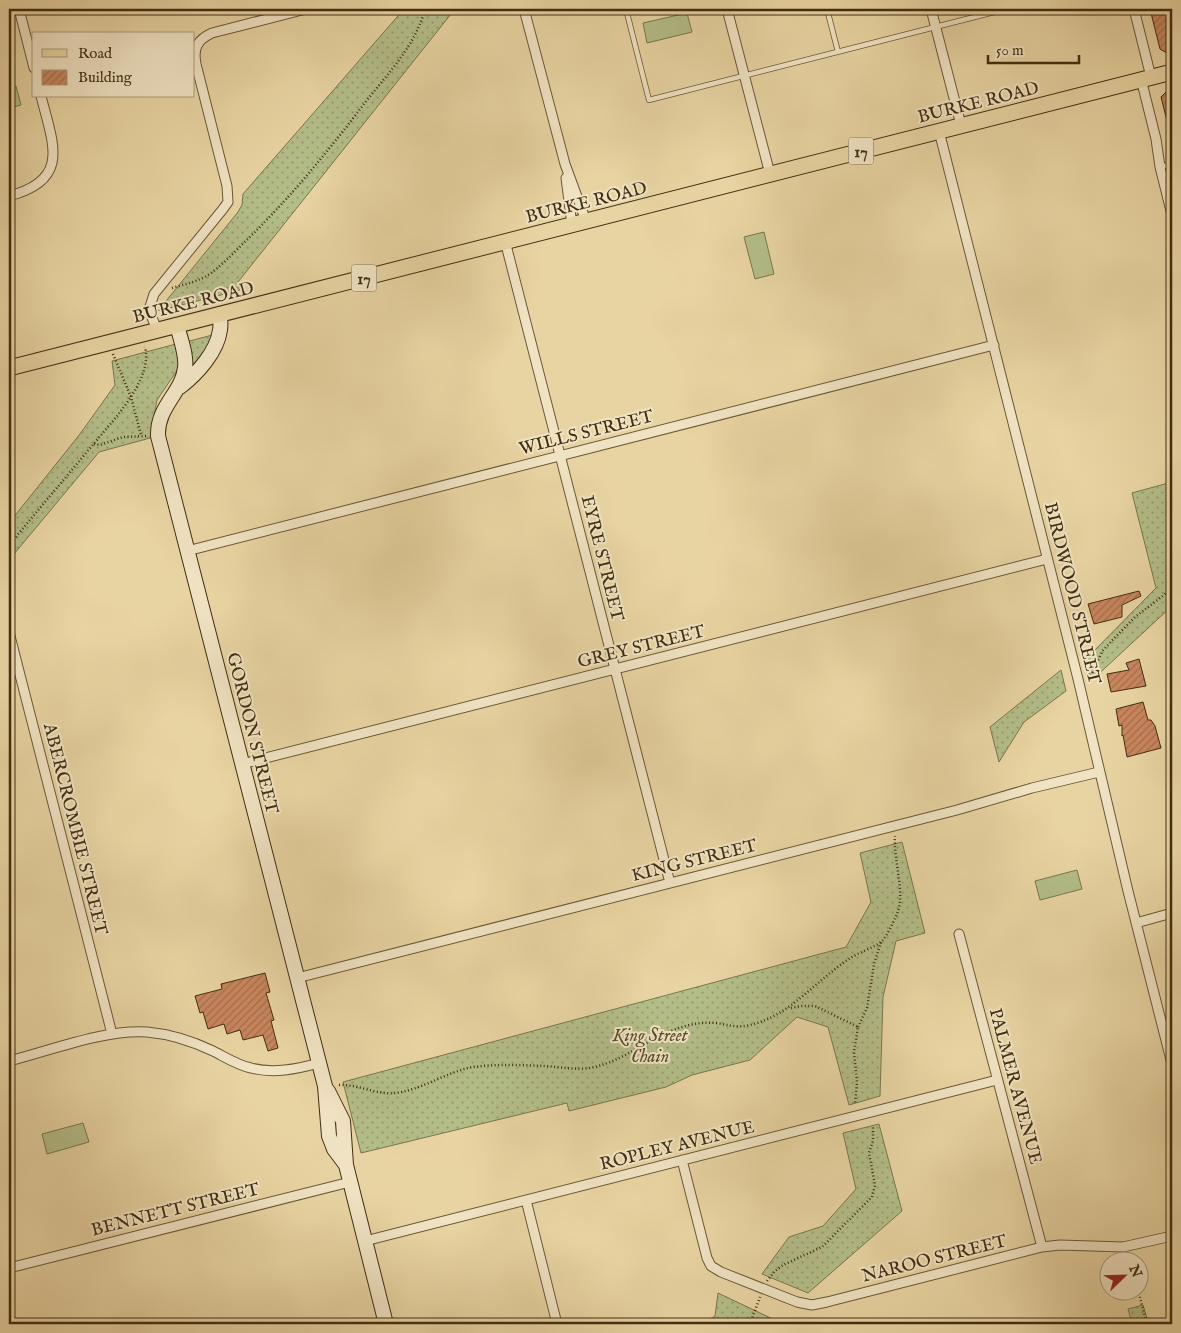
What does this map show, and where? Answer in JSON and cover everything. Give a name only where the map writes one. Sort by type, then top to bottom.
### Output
[{"type":"main road","name":"BURKE ROAD","points":[[9,368],[1172,72]]},
{"type":"street","points":[[19,9],[32,60]]},
{"type":"street","points":[[195,49],[197,44],[205,36],[218,31],[306,9]]},
{"type":"street","points":[[524,9],[579,223]]},
{"type":"street","points":[[727,9],[770,174]]},
{"type":"street","points":[[931,9],[961,125]]},
{"type":"street","points":[[1134,9],[1160,167],[1172,215]]},
{"type":"street","points":[[149,332],[149,310],[154,294],[222,210],[228,198],[227,186],[195,58]]},
{"type":"street","points":[[9,196],[37,185],[47,175],[53,162],[53,146],[41,98]]},
{"type":"street","name":"BIRDWOOD STREET","points":[[939,131],[1078,679],[1099,772],[1172,1064]]},
{"type":"street","points":[[565,164],[579,223]]},
{"type":"street","name":"EYRE STREET","points":[[506,241],[670,883]]},
{"type":"street","name":"GORDON STREET","points":[[174,392],[188,381],[214,348],[220,332],[220,314]]},
{"type":"street","name":"GORDON STREET","points":[[177,325],[186,366],[161,415],[157,427],[158,436],[325,1086],[329,1136],[334,1149],[346,1165],[386,1324]]},
{"type":"street","name":"WILLS STREET","points":[[187,551],[994,345]]},
{"type":"street","name":"GREY STREET","points":[[242,764],[1047,559]]},
{"type":"street","name":"ABERCROMBIE STREET","points":[[9,632],[112,1034]]},
{"type":"street","name":"KING STREET","points":[[297,978],[1099,772]]},
{"type":"street","points":[[1136,922],[1172,913]]},
{"type":"street","name":"PALMER AVENUE","points":[[959,934],[1042,1247]]},
{"type":"street","points":[[11,1061],[112,1034],[138,1032],[174,1036],[200,1045],[241,1065],[252,1068],[294,1069],[319,1064]]},
{"type":"street","name":"ROPLEY AVENUE","points":[[365,1241],[997,1080]]},
{"type":"street","name":"NAROO STREET","points":[[682,1160],[707,1258],[712,1266],[721,1272],[806,1304],[817,1304],[1042,1247],[1060,1245],[1123,1246],[1172,1236]]},
{"type":"street","name":"BENNETT STREET","points":[[9,1268],[350,1182]]},
{"type":"street","points":[[526,1200],[557,1324]]},
{"type":"lane","points":[[626,9],[649,100],[1006,9]]},
{"type":"lane","points":[[827,9],[838,52]]},
{"type":"lane","points":[[1160,167],[1172,164]]},
{"type":"lane","points":[[9,1045],[11,1061]]},
{"type":"path","points":[[154,294],[197,281],[210,274],[279,208],[338,139],[401,58],[416,33],[425,9]]},
{"type":"path","points":[[9,545],[131,398],[142,375],[146,361],[149,332],[138,318]]},
{"type":"path","points":[[108,343],[131,398],[141,436]]},
{"type":"path","points":[[94,444],[100,445],[123,437],[158,436]]},
{"type":"path","points":[[1078,679],[1089,676],[1102,650],[1135,617],[1164,595],[1172,585]]},
{"type":"path","points":[[854,1104],[858,1082],[854,1052],[858,1027],[867,1008],[874,964],[881,942],[898,912],[900,902],[894,841]]},
{"type":"path","points":[[790,1008],[835,968],[881,942]]},
{"type":"path","points":[[325,1086],[344,1085],[395,1093],[421,1086],[456,1071],[478,1067],[590,1068],[618,1058],[658,1036],[690,1024],[715,1023],[740,1027],[749,1026],[790,1008],[800,1006],[815,1006],[858,1027]]},
{"type":"path","points":[[750,1324],[769,1278],[775,1271],[822,1247],[872,1197],[875,1185],[870,1153],[873,1141],[873,1125]]},
{"type":"path","points":[[1141,1300],[1147,1324]]},
{"type":"green space","points":[[404,9],[455,9],[238,282],[240,290],[158,311],[238,212],[242,205],[243,194]]},
{"type":"green space","points":[[687,13],[692,32],[647,43],[643,23]]},
{"type":"green space","points":[[16,86],[21,105],[9,108],[9,88]]},
{"type":"green space","points":[[764,232],[774,274],[755,279],[744,237]]},
{"type":"green space","points":[[216,334],[215,340],[191,369],[186,342]]},
{"type":"green space","points":[[176,344],[180,366],[157,400],[150,438],[99,452],[9,560],[9,523],[80,434],[115,385],[112,361]]},
{"type":"green space","points":[[1172,482],[1172,606],[1091,681],[1086,659],[1156,588],[1132,493]]},
{"type":"green space","points":[[1061,670],[1066,691],[1024,722],[999,762],[990,727]]},
{"type":"green space","name":"King Street Chain","points":[[902,842],[925,933],[896,941],[883,997],[880,1096],[849,1105],[828,1027],[797,1017],[750,1060],[692,1075],[666,1087],[569,1111],[567,1103],[361,1153],[343,1082],[846,947],[871,902],[860,853]]},
{"type":"green space","points":[[1077,870],[1082,889],[1040,900],[1035,881]]},
{"type":"green space","points":[[83,1123],[89,1142],[47,1154],[42,1134]]},
{"type":"green space","points":[[879,1124],[902,1211],[808,1293],[762,1274],[789,1237],[823,1226],[856,1189],[843,1133]]},
{"type":"green space","points":[[718,1293],[779,1322],[779,1324],[702,1324],[715,1316]]},
{"type":"green space","points":[[1143,1305],[1148,1322],[1157,1319],[1159,1324],[1132,1324],[1128,1309]]},
{"type":"building","points":[[1150,9],[1172,9],[1172,50],[1165,52],[1160,49]]},
{"type":"building","points":[[1172,86],[1172,129],[1169,129],[1161,97]]},
{"type":"building","points":[[1139,591],[1141,596],[1122,605],[1122,617],[1094,624],[1088,604]]},
{"type":"building","points":[[1139,659],[1146,686],[1111,692],[1107,674],[1129,670],[1126,663]]},
{"type":"building","points":[[1143,702],[1148,720],[1151,720],[1155,726],[1161,748],[1127,757],[1122,736],[1122,725],[1119,726],[1116,709]]},
{"type":"building","points":[[265,973],[270,992],[266,993],[274,1020],[271,1021],[278,1048],[268,1051],[263,1035],[243,1040],[240,1030],[227,1034],[224,1024],[208,1029],[203,1012],[200,1013],[195,996],[222,989],[221,984]]}]
